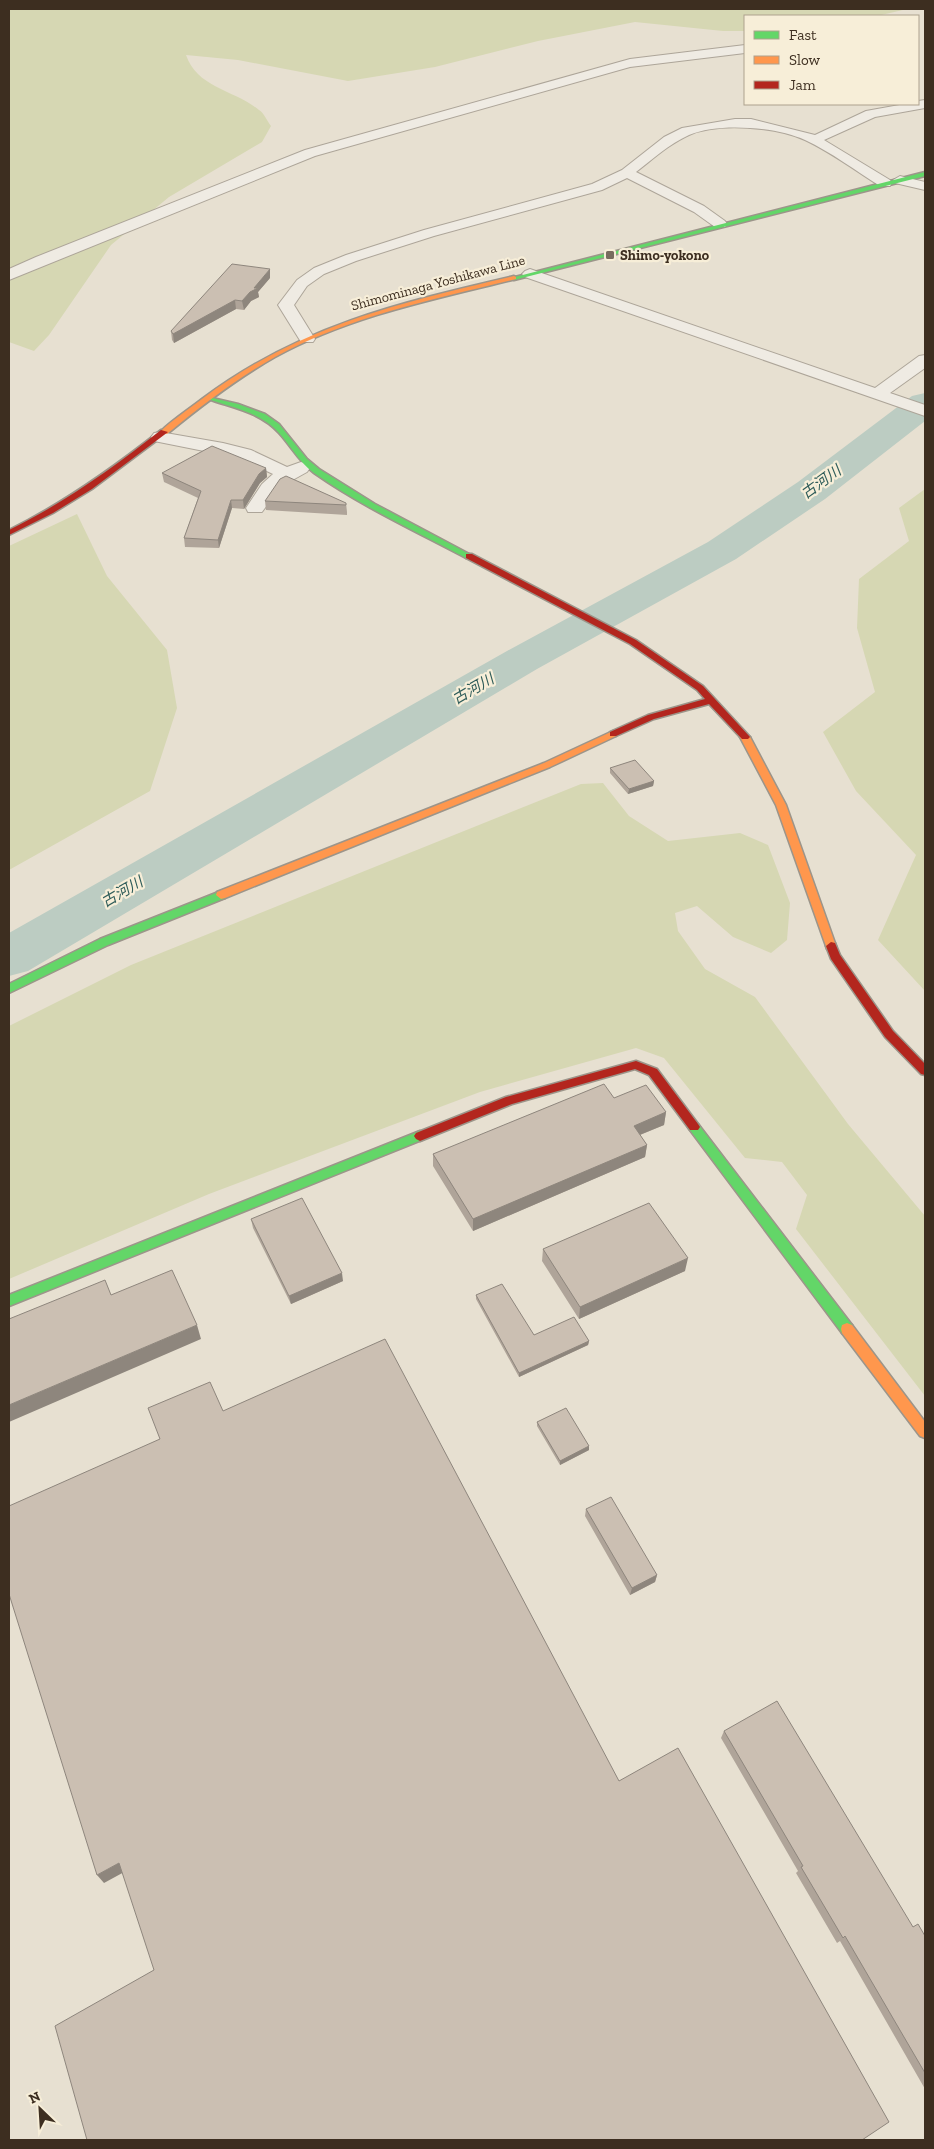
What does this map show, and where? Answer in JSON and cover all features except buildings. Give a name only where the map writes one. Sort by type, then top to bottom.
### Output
[{"type":"street","points":[[9,275],[41,260],[310,153],[578,76],[669,57],[744,49]]},
{"type":"street","points":[[814,140],[871,114],[925,104]]},
{"type":"street","points":[[307,339],[286,305],[302,283],[319,271],[351,258],[429,233],[597,187],[627,173],[669,140],[687,131],[735,123],[751,124],[814,140],[885,183]]},
{"type":"street","points":[[627,173],[699,209],[720,224]]},
{"type":"street","name":"Shimominaga Yoshikawa Line","points":[[9,533],[28,525],[83,494],[210,398],[286,349],[307,339],[362,318],[720,224],[925,174]]},
{"type":"street","points":[[900,180],[925,186]]},
{"type":"street","points":[[530,274],[925,411]]},
{"type":"street","points":[[881,395],[925,360]]},
{"type":"street","points":[[210,398],[256,414],[276,425],[295,452],[309,465],[349,493],[633,642],[700,688],[743,734],[781,805],[835,956],[889,1034],[925,1072]]},
{"type":"street","points":[[160,437],[245,454],[286,473]]},
{"type":"street","points":[[255,508],[266,488],[286,473],[309,465]]},
{"type":"street","points":[[9,989],[104,942],[547,765],[652,717],[712,700]]},
{"type":"street","points":[[9,1301],[510,1100],[636,1065],[653,1072],[925,1432]]},
{"type":"green space","points":[[9,9],[907,9],[881,15],[744,15],[744,31],[723,31],[635,22],[538,41],[435,67],[348,81],[238,60],[186,55],[191,66],[208,82],[249,103],[264,115],[271,126],[262,142],[169,197],[111,245],[49,335],[34,351],[9,342]]},
{"type":"green space","points":[[925,489],[925,991],[878,940],[916,855],[856,791],[823,732],[875,692],[857,628],[859,579],[909,541],[899,508]]},
{"type":"green space","points":[[77,514],[107,576],[167,650],[177,708],[150,791],[9,870],[9,546]]},
{"type":"green space","points":[[603,783],[629,816],[668,841],[740,833],[768,845],[790,903],[787,940],[771,953],[733,937],[697,906],[675,913],[678,931],[705,969],[755,997],[848,1124],[925,1216],[925,1396],[796,1229],[807,1195],[782,1162],[745,1158],[664,1058],[636,1048],[480,1092],[209,1194],[9,1279],[9,1026],[131,965],[581,784]]},
{"type":"waterway","name":"古河川","points":[[9,957],[202,847],[522,660],[671,580],[722,550],[812,491],[925,404]]},
{"type":"traffic: fast","points":[[514,278],[925,174]]},
{"type":"traffic: fast","points":[[210,398],[245,409],[270,420],[304,461],[316,471],[372,505],[469,556]]},
{"type":"traffic: fast","points":[[9,989],[104,942],[221,895]]},
{"type":"traffic: fast","points":[[694,1127],[847,1329]]},
{"type":"traffic: fast","points":[[9,1301],[420,1136]]},
{"type":"traffic: slow","points":[[164,432],[240,375],[290,347],[317,335],[372,315],[514,278]]},
{"type":"traffic: slow","points":[[221,895],[547,765],[613,734]]},
{"type":"traffic: slow","points":[[745,737],[781,805],[831,946]]},
{"type":"traffic: slow","points":[[847,1329],[925,1432]]},
{"type":"traffic: jam","points":[[9,533],[30,523],[90,487],[164,432]]},
{"type":"traffic: jam","points":[[469,556],[633,642],[700,688],[745,737]]},
{"type":"traffic: jam","points":[[613,734],[651,717],[712,700]]},
{"type":"traffic: jam","points":[[831,946],[835,956],[889,1034],[925,1071]]},
{"type":"traffic: jam","points":[[420,1136],[510,1100],[636,1065],[653,1072],[694,1127]]},
{"type":"place","name":"Shimo-yokono","points":[[610,255]]}]
